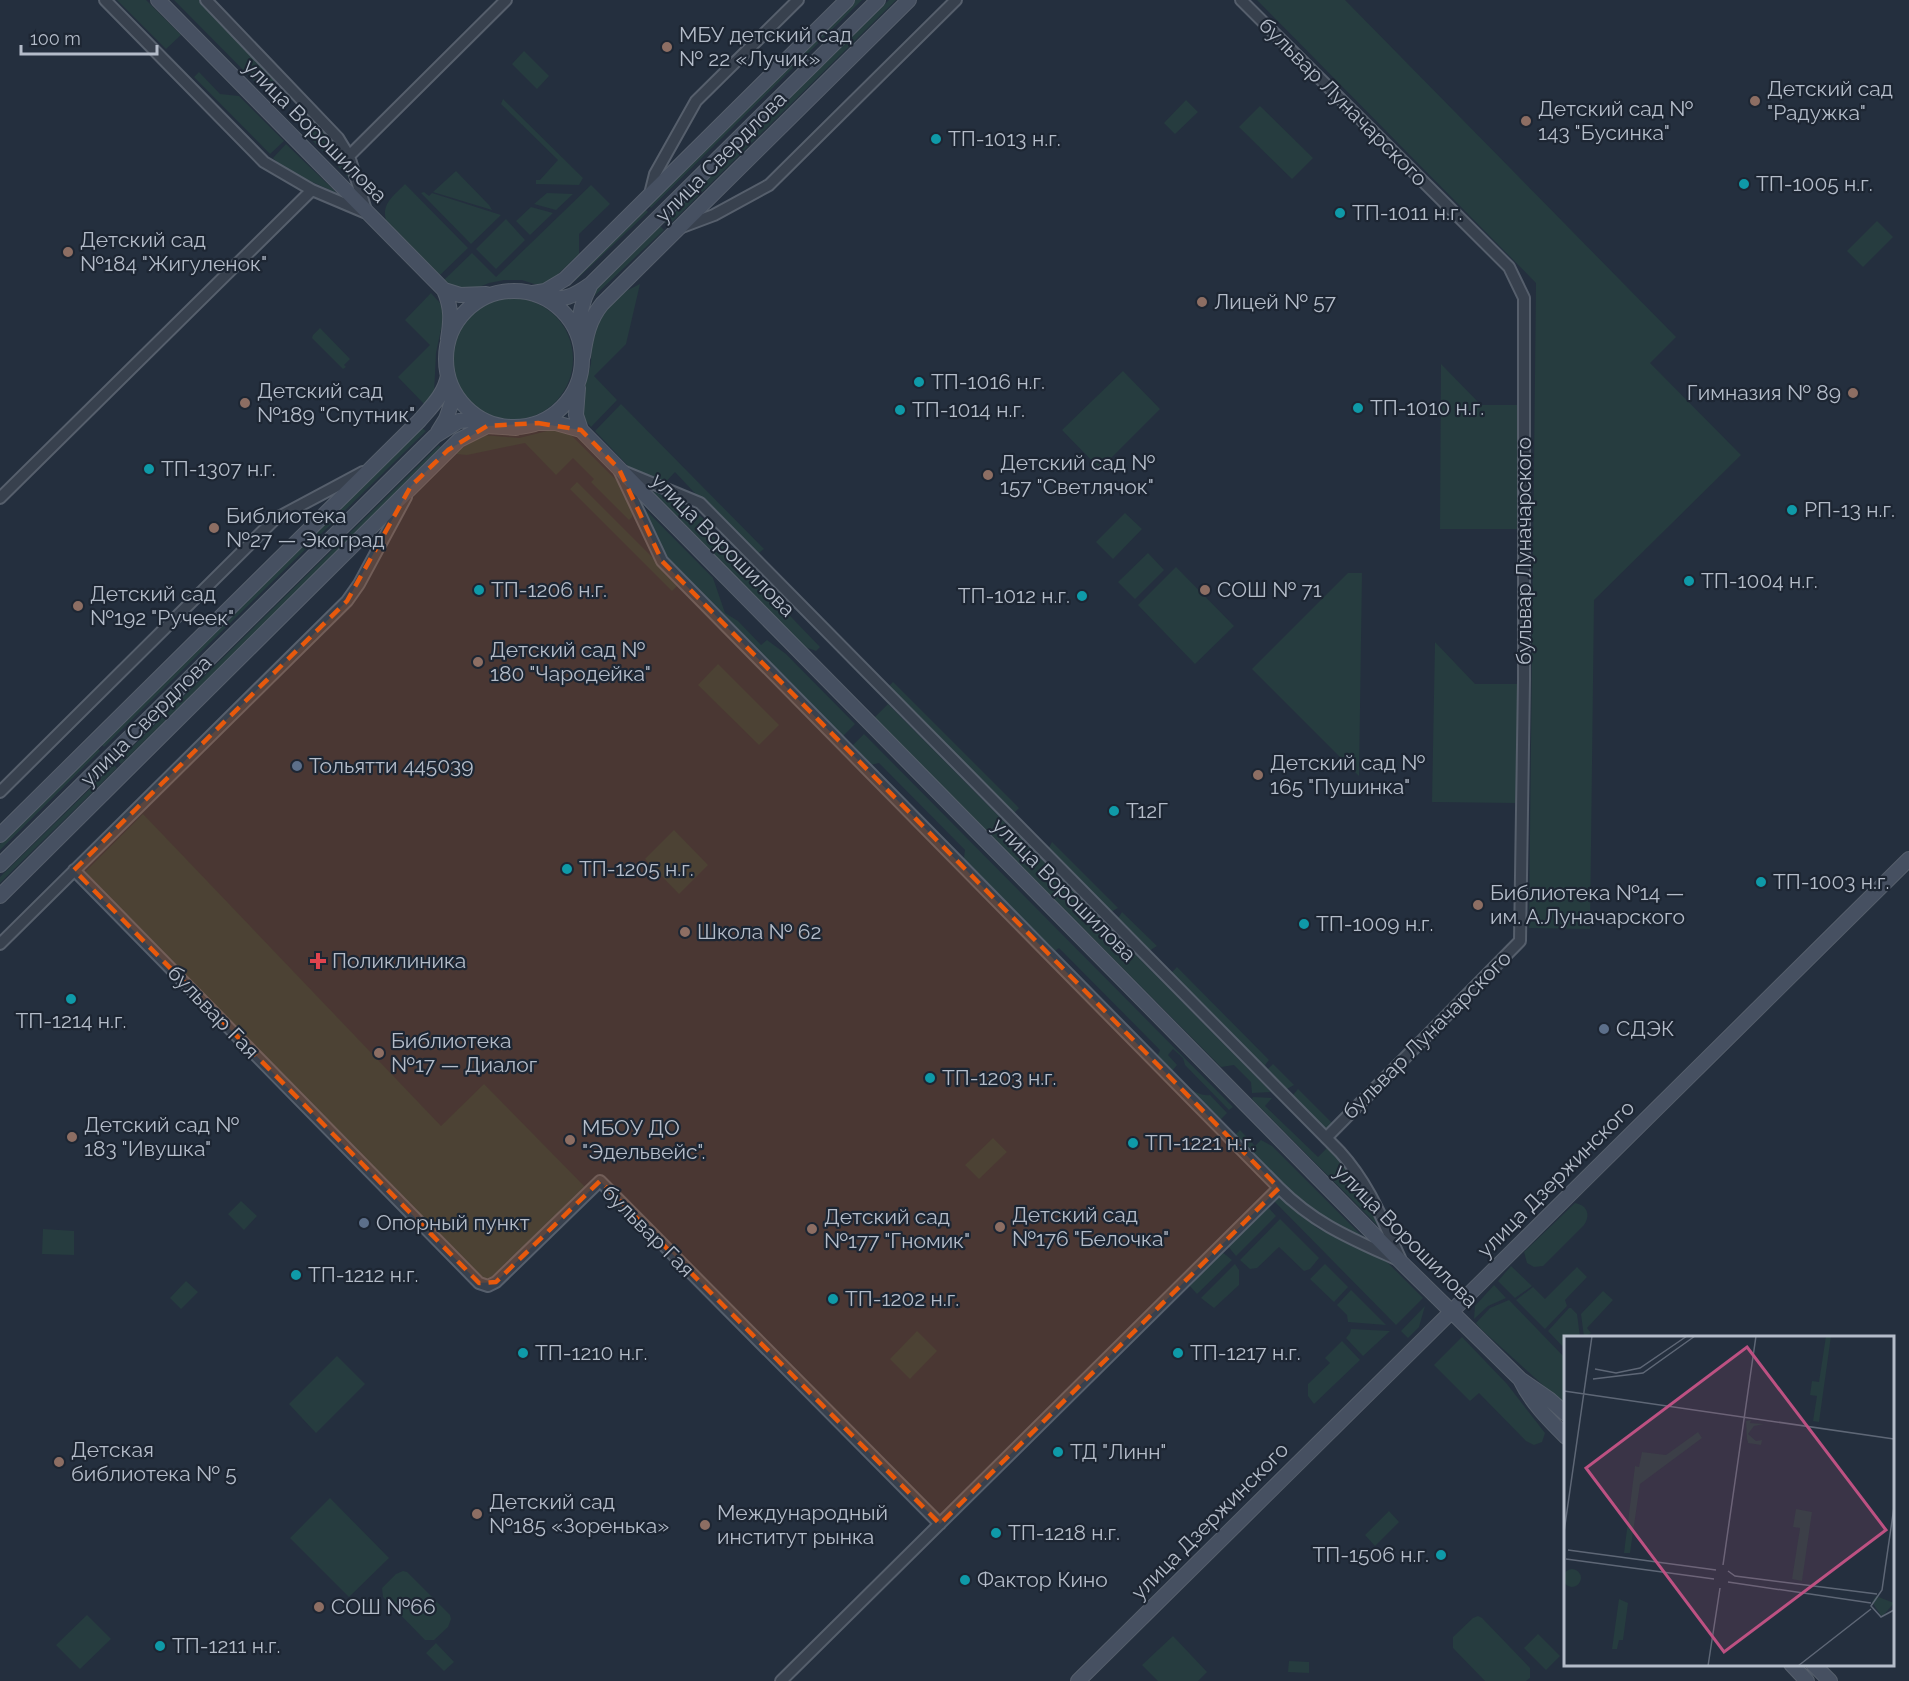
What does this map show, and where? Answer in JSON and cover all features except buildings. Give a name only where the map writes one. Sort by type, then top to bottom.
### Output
[{"type":"main road","name":"улица Ворошилова","points":[[158,0],[444,290]]},
{"type":"main road","name":"улица Свердлова","points":[[538,294],[565,279],[847,0]]},
{"type":"main road","name":"улица Свердлова","points":[[538,294],[558,299],[566,298],[591,284],[878,0]]},
{"type":"main road","name":"улица Свердлова","points":[[583,356],[587,328],[593,315],[602,304],[909,0]]},
{"type":"main road","name":"улица Свердлова","points":[[579,337],[582,304],[591,284]]},
{"type":"main road","points":[[444,290],[471,296],[511,291],[538,294],[556,305],[570,320],[579,337],[583,356],[576,408],[581,430],[556,423],[538,423],[516,428],[493,424],[470,411],[454,393],[447,375],[446,355],[452,314],[444,290]]},
{"type":"main road","points":[[448,339],[464,312],[478,301],[494,293]]},
{"type":"main road","name":"улица Свердлова","points":[[0,835],[374,466],[438,400],[447,375]]},
{"type":"main road","points":[[538,423],[560,410],[569,400],[579,381]]},
{"type":"main road","name":"улица Свердлова","points":[[0,865],[435,436],[446,419],[454,393]]},
{"type":"main road","name":"улица Свердлова","points":[[435,436],[459,421],[481,419]]},
{"type":"main road","name":"улица Свердлова","points":[[0,896],[459,440],[471,432],[488,426],[516,428]]},
{"type":"main road","name":"улица Ворошилова","points":[[581,430],[1401,1262],[1520,1379],[1534,1387],[1564,1412]]},
{"type":"main road","name":"улица Дзержинского","points":[[1078,1681],[1909,859]]},
{"type":"main road","name":"улица Ворошилова","points":[[1520,1379],[1533,1402],[1564,1435]]},
{"type":"main road","points":[[1792,1666],[1807,1681]]},
{"type":"main road","points":[[1814,1666],[1830,1681]]},
{"type":"street","points":[[105,0],[264,162],[312,190],[367,213]]},
{"type":"street","points":[[206,0],[330,127],[349,156],[367,213]]},
{"type":"street","points":[[349,156],[506,0]]},
{"type":"street","points":[[649,195],[655,174],[696,101],[798,0]]},
{"type":"street","points":[[679,228],[714,215],[769,185],[956,0]]},
{"type":"street","name":"бульвар Луначарского","points":[[1241,0],[1509,267],[1524,298],[1524,680],[1520,941],[1326,1138]]},
{"type":"street","points":[[0,498],[312,190]]},
{"type":"street","points":[[0,792],[275,519],[374,466]]},
{"type":"street","points":[[619,469],[700,503],[1357,1170],[1371,1192],[1401,1262]]},
{"type":"street","points":[[619,469],[662,561],[1279,1188],[1319,1222],[1401,1262]]},
{"type":"street","points":[[0,944],[347,601],[359,584],[411,486]]},
{"type":"street","name":"бульвар Гая","points":[[74,870],[479,1283],[488,1286],[496,1282],[600,1181],[940,1524]]},
{"type":"street","points":[[781,1681],[1279,1188]]},
{"type":"highlighted area","points":[[538,423],[581,430],[619,469],[662,561],[1279,1188],[940,1524],[600,1181],[496,1282],[479,1283],[74,870],[347,601],[411,486],[448,450],[487,426]]},
{"type":"green space","points":[[117,0],[146,0],[181,35],[166,49]]},
{"type":"green space","points":[[174,0],[202,0],[278,77],[266,89],[256,83]]},
{"type":"green space","points":[[855,0],[862,0],[651,208],[648,205]]},
{"type":"green space","points":[[889,0],[896,0],[668,226],[664,222]]},
{"type":"green space","points":[[1257,0],[1345,0],[1676,337],[1650,363],[1741,455],[1594,600],[1590,929],[1529,928],[1536,283]]},
{"type":"green space","points":[[524,51],[549,76],[537,89],[512,64]]},
{"type":"green space","points":[[199,72],[220,94],[239,96],[284,141],[270,154],[194,77]]},
{"type":"green space","points":[[503,99],[583,178],[579,185],[536,184],[536,180],[540,180],[558,160],[501,104]]},
{"type":"green space","points":[[1186,100],[1198,112],[1175,134],[1164,123]]},
{"type":"green space","points":[[1260,106],[1313,158],[1292,179],[1239,127]]},
{"type":"green space","points":[[318,119],[340,149],[354,183],[308,136],[312,132],[306,126]]},
{"type":"green space","points":[[286,144],[337,193],[285,170],[273,158]]},
{"type":"green space","points":[[456,171],[489,205],[492,210],[433,192]]},
{"type":"green space","points":[[405,184],[468,248],[440,275],[386,220],[387,204]]},
{"type":"green space","points":[[591,185],[610,204],[579,234],[579,254],[553,279],[544,284],[504,280],[464,293],[455,290],[444,280],[472,253],[496,277]]},
{"type":"green space","points":[[424,192],[429,196],[432,193],[501,215],[471,244],[421,193]]},
{"type":"green space","points":[[547,193],[573,194],[556,210],[534,204]]},
{"type":"green space","points":[[531,207],[553,213],[530,235],[516,221]]},
{"type":"green space","points":[[644,208],[648,212],[575,281],[573,280]]},
{"type":"green space","points":[[506,219],[525,240],[496,269],[476,249]]},
{"type":"green space","points":[[1877,221],[1893,237],[1863,267],[1847,251]]},
{"type":"green space","points":[[660,226],[664,230],[591,299],[591,294]]},
{"type":"green space","points":[[640,284],[626,344],[594,376],[617,400],[591,427],[582,417],[581,400],[591,364],[592,328],[616,296]]},
{"type":"green space","points":[[431,293],[440,303],[444,315],[436,353],[434,394],[426,406],[398,377],[430,345],[405,320]]},
{"type":"green space","points":[[512,298],[535,303],[555,316],[568,336],[573,359],[568,382],[555,402],[535,415],[512,420],[489,415],[469,402],[456,382],[451,359],[456,336],[469,316],[489,303]]},
{"type":"green space","points":[[320,328],[350,359],[343,369],[312,338]]},
{"type":"green space","points":[[1441,364],[1481,405],[1520,405],[1519,529],[1440,529]]},
{"type":"green space","points":[[1123,371],[1160,409],[1100,469],[1062,430]]},
{"type":"green space","points":[[621,404],[764,549],[756,555],[750,552],[675,472],[662,486],[631,469],[595,431]]},
{"type":"green space","points":[[422,428],[426,431],[104,747],[101,744]]},
{"type":"green space","points":[[555,429],[568,432],[620,484],[633,511],[629,520],[591,482],[594,479],[573,458],[556,475],[525,443],[467,455],[456,454],[472,439],[483,435],[519,438]]},
{"type":"green space","points":[[439,445],[442,449],[121,764],[118,761]]},
{"type":"green space","points":[[577,482],[679,584],[672,591],[570,489]]},
{"type":"green space","points":[[652,491],[693,510],[712,526],[711,534],[820,647],[816,651],[805,647]]},
{"type":"green space","points":[[640,504],[713,578],[725,613],[738,621],[761,645],[767,640],[786,654],[855,724],[840,739],[668,562]]},
{"type":"green space","points":[[1125,513],[1142,529],[1113,559],[1096,542]]},
{"type":"green space","points":[[1148,553],[1164,570],[1135,599],[1118,582]]},
{"type":"green space","points":[[1176,567],[1234,626],[1195,664],[1138,605]]},
{"type":"green space","points":[[1348,573],[1362,573],[1359,776],[1252,669]]},
{"type":"green space","points":[[1435,642],[1475,684],[1518,684],[1516,803],[1432,802]]},
{"type":"green space","points":[[718,664],[779,725],[759,745],[698,685]]},
{"type":"green space","points":[[893,682],[1019,808],[1012,815],[887,688]]},
{"type":"green space","points":[[888,704],[1271,1092],[1252,1093],[1251,1082],[1234,1065],[1221,1067],[874,718]]},
{"type":"green space","points":[[864,734],[1233,1107],[1229,1110],[1185,1065],[1183,1058],[1173,1049],[1168,1055],[1177,1065],[1172,1071],[1194,1091],[1210,1095],[1227,1113],[1219,1121],[1157,1057],[1160,1050],[1059,948],[1055,951],[1050,950],[963,864],[965,850],[879,763],[866,766],[850,748]]},
{"type":"green space","points":[[97,748],[100,751],[0,850],[0,844]]},
{"type":"green space","points":[[114,765],[117,768],[0,883],[0,877]]},
{"type":"green space","points":[[143,814],[441,1126],[484,1084],[587,1189],[487,1284],[82,875]]},
{"type":"green space","points":[[674,830],[708,865],[679,894],[645,859]]},
{"type":"green space","points":[[1052,842],[1118,908],[1109,913],[1048,850]]},
{"type":"green space","points":[[1122,912],[1157,946],[1149,951],[1117,920]]},
{"type":"green space","points":[[1177,967],[1269,1060],[1265,1065],[1268,1069],[1273,1064],[1294,1085],[1285,1090],[1170,974]]},
{"type":"green space","points":[[1298,1089],[1333,1124],[1324,1130],[1293,1099]]},
{"type":"green space","points":[[1253,1097],[1272,1098],[1265,1106],[1318,1157],[1327,1148],[1356,1178],[1375,1215],[1378,1226],[1252,1099]]},
{"type":"green space","points":[[1240,1130],[1255,1146],[1261,1140],[1272,1146],[1365,1239],[1308,1209],[1234,1136]]},
{"type":"green space","points":[[993,1138],[1007,1152],[979,1179],[965,1165]]},
{"type":"green space","points":[[1277,1197],[1283,1199],[1317,1228],[1384,1259],[1423,1298],[1396,1325],[1272,1199]]},
{"type":"green space","points":[[241,1201],[257,1216],[244,1230],[228,1214]]},
{"type":"green space","points":[[1575,1203],[1587,1211],[1584,1225],[1543,1266],[1534,1267],[1527,1263],[1524,1252]]},
{"type":"green space","points":[[1266,1205],[1276,1216],[1236,1256],[1227,1245]]},
{"type":"green space","points":[[1280,1219],[1319,1258],[1310,1269],[1304,1271],[1279,1247],[1257,1268],[1250,1269],[1240,1260]]},
{"type":"green space","points":[[43,1229],[74,1231],[74,1255],[42,1254]]},
{"type":"green space","points":[[1221,1251],[1232,1260],[1197,1294],[1188,1284]]},
{"type":"green space","points":[[1235,1264],[1239,1270],[1239,1285],[1214,1308],[1201,1298]]},
{"type":"green space","points":[[1325,1264],[1348,1287],[1334,1302],[1310,1279]]},
{"type":"green space","points":[[1511,1266],[1532,1286],[1515,1298],[1498,1281]]},
{"type":"green space","points":[[1577,1267],[1587,1277],[1565,1300],[1567,1306],[1545,1329],[1516,1300],[1533,1287],[1545,1299]]},
{"type":"green space","points":[[186,1281],[198,1292],[181,1309],[170,1298]]},
{"type":"green space","points":[[1494,1285],[1506,1298],[1488,1306],[1474,1319],[1475,1306]]},
{"type":"green space","points":[[1351,1290],[1386,1325],[1348,1322],[1347,1315],[1337,1305]]},
{"type":"green space","points":[[1603,1291],[1613,1300],[1587,1328],[1591,1333],[1586,1336],[1584,1336],[1581,1314]]},
{"type":"green space","points":[[1509,1300],[1564,1357],[1564,1404],[1476,1323],[1490,1308]]},
{"type":"green space","points":[[1425,1306],[1419,1327],[1408,1338],[1401,1331]]},
{"type":"green space","points":[[1569,1308],[1577,1314],[1580,1336],[1564,1336],[1564,1348],[1548,1331]]},
{"type":"green space","points":[[1351,1329],[1390,1331],[1363,1356],[1346,1338]]},
{"type":"green space","points":[[917,1331],[937,1351],[910,1379],[890,1359]]},
{"type":"green space","points":[[1462,1337],[1507,1384],[1545,1433],[1542,1442],[1534,1445],[1526,1441],[1479,1393],[1470,1401],[1434,1365]]},
{"type":"green space","points":[[1342,1341],[1360,1360],[1314,1404],[1308,1396],[1308,1384],[1330,1363],[1325,1358]]},
{"type":"green space","points":[[337,1356],[365,1384],[316,1433],[289,1404]]},
{"type":"green space","points":[[330,1498],[389,1558],[349,1597],[290,1538]]},
{"type":"green space","points":[[1389,1511],[1399,1522],[1375,1546],[1365,1535]]},
{"type":"green space","points":[[407,1572],[450,1615],[448,1627],[434,1640],[425,1640],[383,1597],[382,1588],[396,1574]]},
{"type":"green space","points":[[87,1615],[111,1639],[80,1669],[56,1645]]},
{"type":"green space","points":[[1478,1616],[1530,1668],[1530,1678],[1526,1681],[1485,1681],[1453,1648],[1453,1637]]},
{"type":"green space","points":[[1538,1634],[1560,1656],[1546,1670],[1524,1648]]},
{"type":"green space","points":[[1173,1636],[1207,1672],[1198,1681],[1158,1681],[1142,1665]]},
{"type":"green space","points":[[436,1643],[454,1662],[444,1671],[426,1653]]},
{"type":"green space","points":[[1289,1661],[1309,1662],[1309,1673],[1288,1672]]},
{"type":"place","name":"МБУ детский сад № 22 «Лучик»","points":[[667,47]]},
{"type":"place","name":"Детский сад \"Радужка\"","points":[[1755,101]]},
{"type":"place","name":"Детский сад № 143 \"Бусинка\"","points":[[1526,121]]},
{"type":"place","name":"ТП-1013 н.г.","points":[[936,139]]},
{"type":"place","name":"ТП-1005 н.г.","points":[[1744,184]]},
{"type":"place","name":"ТП-1011 н.г.","points":[[1340,213]]},
{"type":"place","name":"Детский сад №184 \"Жигуленок\"","points":[[68,252]]},
{"type":"place","name":"Лицей № 57","points":[[1202,302]]},
{"type":"place","name":"ТП-1016 н.г.","points":[[919,382]]},
{"type":"place","name":"Гимназия № 89","points":[[1853,393]]},
{"type":"place","name":"Детский сад №189 \"Спутник\"","points":[[245,403]]},
{"type":"place","name":"ТП-1010 н.г.","points":[[1358,408]]},
{"type":"place","name":"ТП-1014 н.г.","points":[[900,410]]},
{"type":"place","name":"ТП-1307 н.г.","points":[[149,469]]},
{"type":"place","name":"Детский сад № 157 \"Светлячок\"","points":[[988,475]]},
{"type":"place","name":"РП-13 н.г.","points":[[1792,510]]},
{"type":"place","name":"Библиотека №27 — Экоград","points":[[214,528]]},
{"type":"place","name":"ТП-1004 н.г.","points":[[1689,581]]},
{"type":"place","name":"ТП-1206 н.г.","points":[[479,590]]},
{"type":"place","name":"СОШ № 71","points":[[1205,590]]},
{"type":"place","name":"ТП-1012 н.г.","points":[[1082,596]]},
{"type":"place","name":"Детский сад №192 \"Ручеек\"","points":[[78,606]]},
{"type":"place","name":"Детский сад № 180 \"Чародейка\"","points":[[478,662]]},
{"type":"place","name":"Тольятти 445039","points":[[297,766]]},
{"type":"place","name":"Детский сад № 165 \"Пушинка\"","points":[[1258,775]]},
{"type":"place","name":"T12Г","points":[[1114,811]]},
{"type":"place","name":"ТП-1205 н.г.","points":[[567,869]]},
{"type":"place","name":"ТП-1003 н.г.","points":[[1761,882]]},
{"type":"place","name":"Библиотека №14 — им. А.Луначарского","points":[[1478,905]]},
{"type":"place","name":"ТП-1009 н.г.","points":[[1304,924]]},
{"type":"place","name":"Школа № 62","points":[[685,932]]},
{"type":"place","name":"Поликлиника","points":[[318,961]]},
{"type":"place","name":"ТП-1214 н.г.","points":[[71,999]]},
{"type":"place","name":"СДЭК","points":[[1604,1029]]},
{"type":"place","name":"Библиотека №17 — Диалог","points":[[379,1053]]},
{"type":"place","name":"ТП-1203 н.г.","points":[[930,1078]]},
{"type":"place","name":"Детский сад № 183 \"Ивушка\"","points":[[72,1137]]},
{"type":"place","name":"МБОУ ДО \"Эдельвейс\".","points":[[570,1140]]},
{"type":"place","name":"ТП-1221 н.г.","points":[[1133,1143]]},
{"type":"place","name":"Опорный пункт","points":[[364,1223]]},
{"type":"place","name":"Детский сад №176 \"Белочка\"","points":[[1000,1227]]},
{"type":"place","name":"Детский сад №177 \"Гномик\"","points":[[812,1229]]},
{"type":"place","name":"ТП-1212 н.г.","points":[[296,1275]]},
{"type":"place","name":"ТП-1202 н.г.","points":[[833,1299]]},
{"type":"place","name":"ТП-1210 н.г.","points":[[523,1353]]},
{"type":"place","name":"ТП-1217 н.г.","points":[[1178,1353]]},
{"type":"place","name":"ТД \"Линн\"","points":[[1058,1452]]},
{"type":"place","name":"Детская библиотека № 5","points":[[59,1462]]},
{"type":"place","name":"Детский сад №185 «Зоренька»","points":[[477,1514]]},
{"type":"place","name":"Международный институт рынка","points":[[705,1525]]},
{"type":"place","name":"ТП-1218 н.г.","points":[[996,1533]]},
{"type":"place","name":"ТП-1506 н.г.","points":[[1441,1555]]},
{"type":"place","name":"Фактор Кино","points":[[965,1580]]},
{"type":"place","name":"СОШ №66","points":[[319,1607]]},
{"type":"place","name":"ТП-1211 н.г.","points":[[160,1646]]}]
